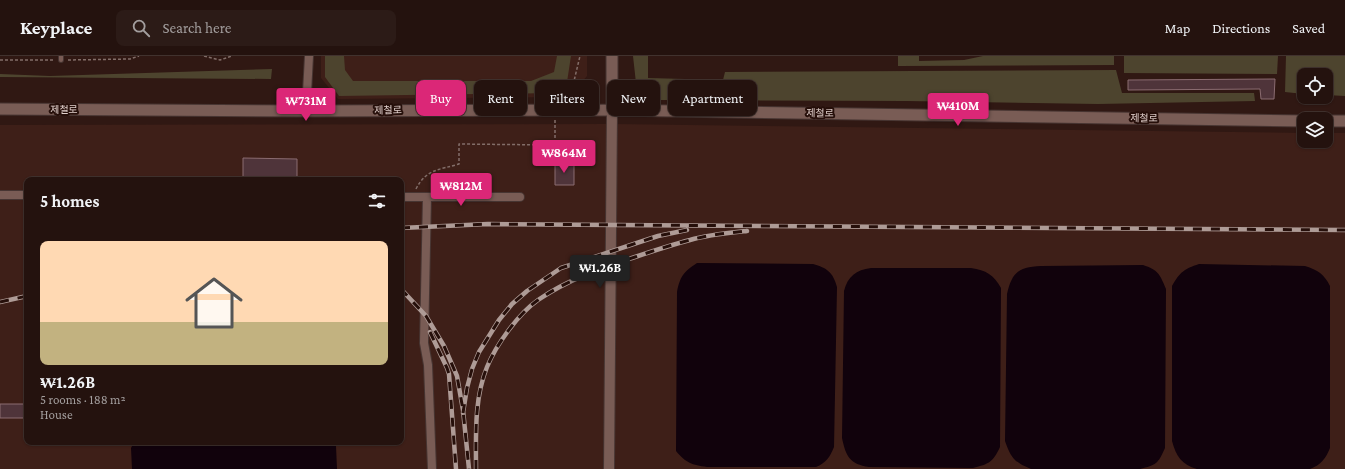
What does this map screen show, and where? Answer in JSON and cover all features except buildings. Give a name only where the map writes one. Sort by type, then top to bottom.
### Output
[{"type":"main road","points":[[612,56],[612,80]]},
{"type":"main road","name":"제철로","points":[[0,109],[306,111],[535,110]]},
{"type":"main road","name":"제철로","points":[[660,111],[1297,121]]},
{"type":"main road","points":[[1333,121],[1345,121]]},
{"type":"street","points":[[306,111],[308,56]]},
{"type":"street","points":[[609,469],[612,116]]},
{"type":"street","points":[[0,194],[24,195]]},
{"type":"street","points":[[404,197],[520,197]]},
{"type":"street","points":[[427,197],[424,343],[428,365],[432,469]]},
{"type":"path","points":[[0,60],[61,58],[130,59],[140,56]]},
{"type":"path","points":[[204,56],[220,60],[232,56]]},
{"type":"path","points":[[574,80],[580,56]]},
{"type":"path","points":[[413,194],[420,180],[429,172],[459,164],[459,144],[555,145],[555,116]]},
{"type":"shaded area","points":[[321,56],[587,56],[587,76],[584,80],[535,80],[535,97],[527,97],[527,80],[474,80],[474,98],[466,98],[466,80],[416,80],[416,98],[338,99],[321,78]]},
{"type":"shaded area","points":[[325,56],[344,56],[345,70],[353,81],[416,81],[416,95],[339,96],[325,77]]},
{"type":"shaded area","points":[[557,56],[571,56],[567,80],[535,80],[535,93],[527,93],[527,81],[531,81],[554,72]]},
{"type":"shaded area","points":[[633,56],[648,56],[648,78],[723,80],[668,80],[668,100],[660,100],[660,80],[636,80]]},
{"type":"shaded area","points":[[898,56],[919,56],[919,61],[964,60],[983,56],[1114,56],[1114,65],[898,66]]},
{"type":"shaded area","points":[[1124,56],[1278,56],[1277,74],[1124,73]]},
{"type":"shaded area","points":[[1286,56],[1345,56],[1345,96],[1333,95],[1333,68],[1297,68],[1297,93],[1285,92]]},
{"type":"shaded area","points":[[272,69],[271,79],[0,77],[0,74],[50,76]]},
{"type":"shaded area","points":[[1116,70],[1122,93],[1254,93],[1255,101],[1098,104],[757,100],[757,80],[723,80],[725,72]]},
{"type":"shaded area","points":[[466,81],[474,81],[474,94],[466,94]]},
{"type":"shaded area","points":[[612,124],[1297,133],[1297,148],[1333,148],[1333,133],[1345,133],[1345,469],[0,469],[0,125]]},
{"type":"shaded area","points":[[697,263],[813,264],[829,271],[834,278],[837,287],[834,447],[829,457],[822,464],[816,467],[707,467],[690,463],[676,451],[677,292],[679,282],[683,275],[688,269]]},
{"type":"shaded area","points":[[1199,264],[1305,266],[1314,269],[1323,275],[1328,282],[1330,286],[1330,448],[1325,458],[1310,469],[1197,469],[1187,465],[1180,459],[1175,451],[1172,441],[1172,286],[1177,277],[1183,272]]},
{"type":"shaded area","points":[[1143,265],[1158,273],[1166,289],[1165,448],[1158,461],[1153,465],[1140,469],[1031,469],[1017,462],[1009,452],[1005,441],[1007,294],[1011,280],[1022,269],[1041,266]]},
{"type":"shaded area","points":[[871,268],[971,268],[981,270],[992,276],[1001,288],[1000,447],[993,459],[987,464],[973,468],[869,467],[853,462],[847,455],[842,438],[844,291],[848,281],[853,275],[861,270]]},
{"type":"shaded area","points":[[132,445],[335,445],[337,469],[132,469],[131,448]]},
{"type":"railway","points":[[404,228],[488,224],[1345,230]]},
{"type":"railway","points":[[463,413],[467,388],[472,369],[479,352],[499,320],[512,304],[527,291],[561,268],[658,236],[687,230]]},
{"type":"railway","points":[[476,469],[478,404],[483,379],[491,358],[508,330],[530,306],[561,286],[585,275],[662,248],[697,238],[747,231]]},
{"type":"railway","points":[[404,292],[426,316],[444,346],[457,376],[463,410],[469,469]]},
{"type":"railway","points":[[0,302],[24,297]]},
{"type":"railway","points":[[430,332],[449,374],[456,469]]}]
